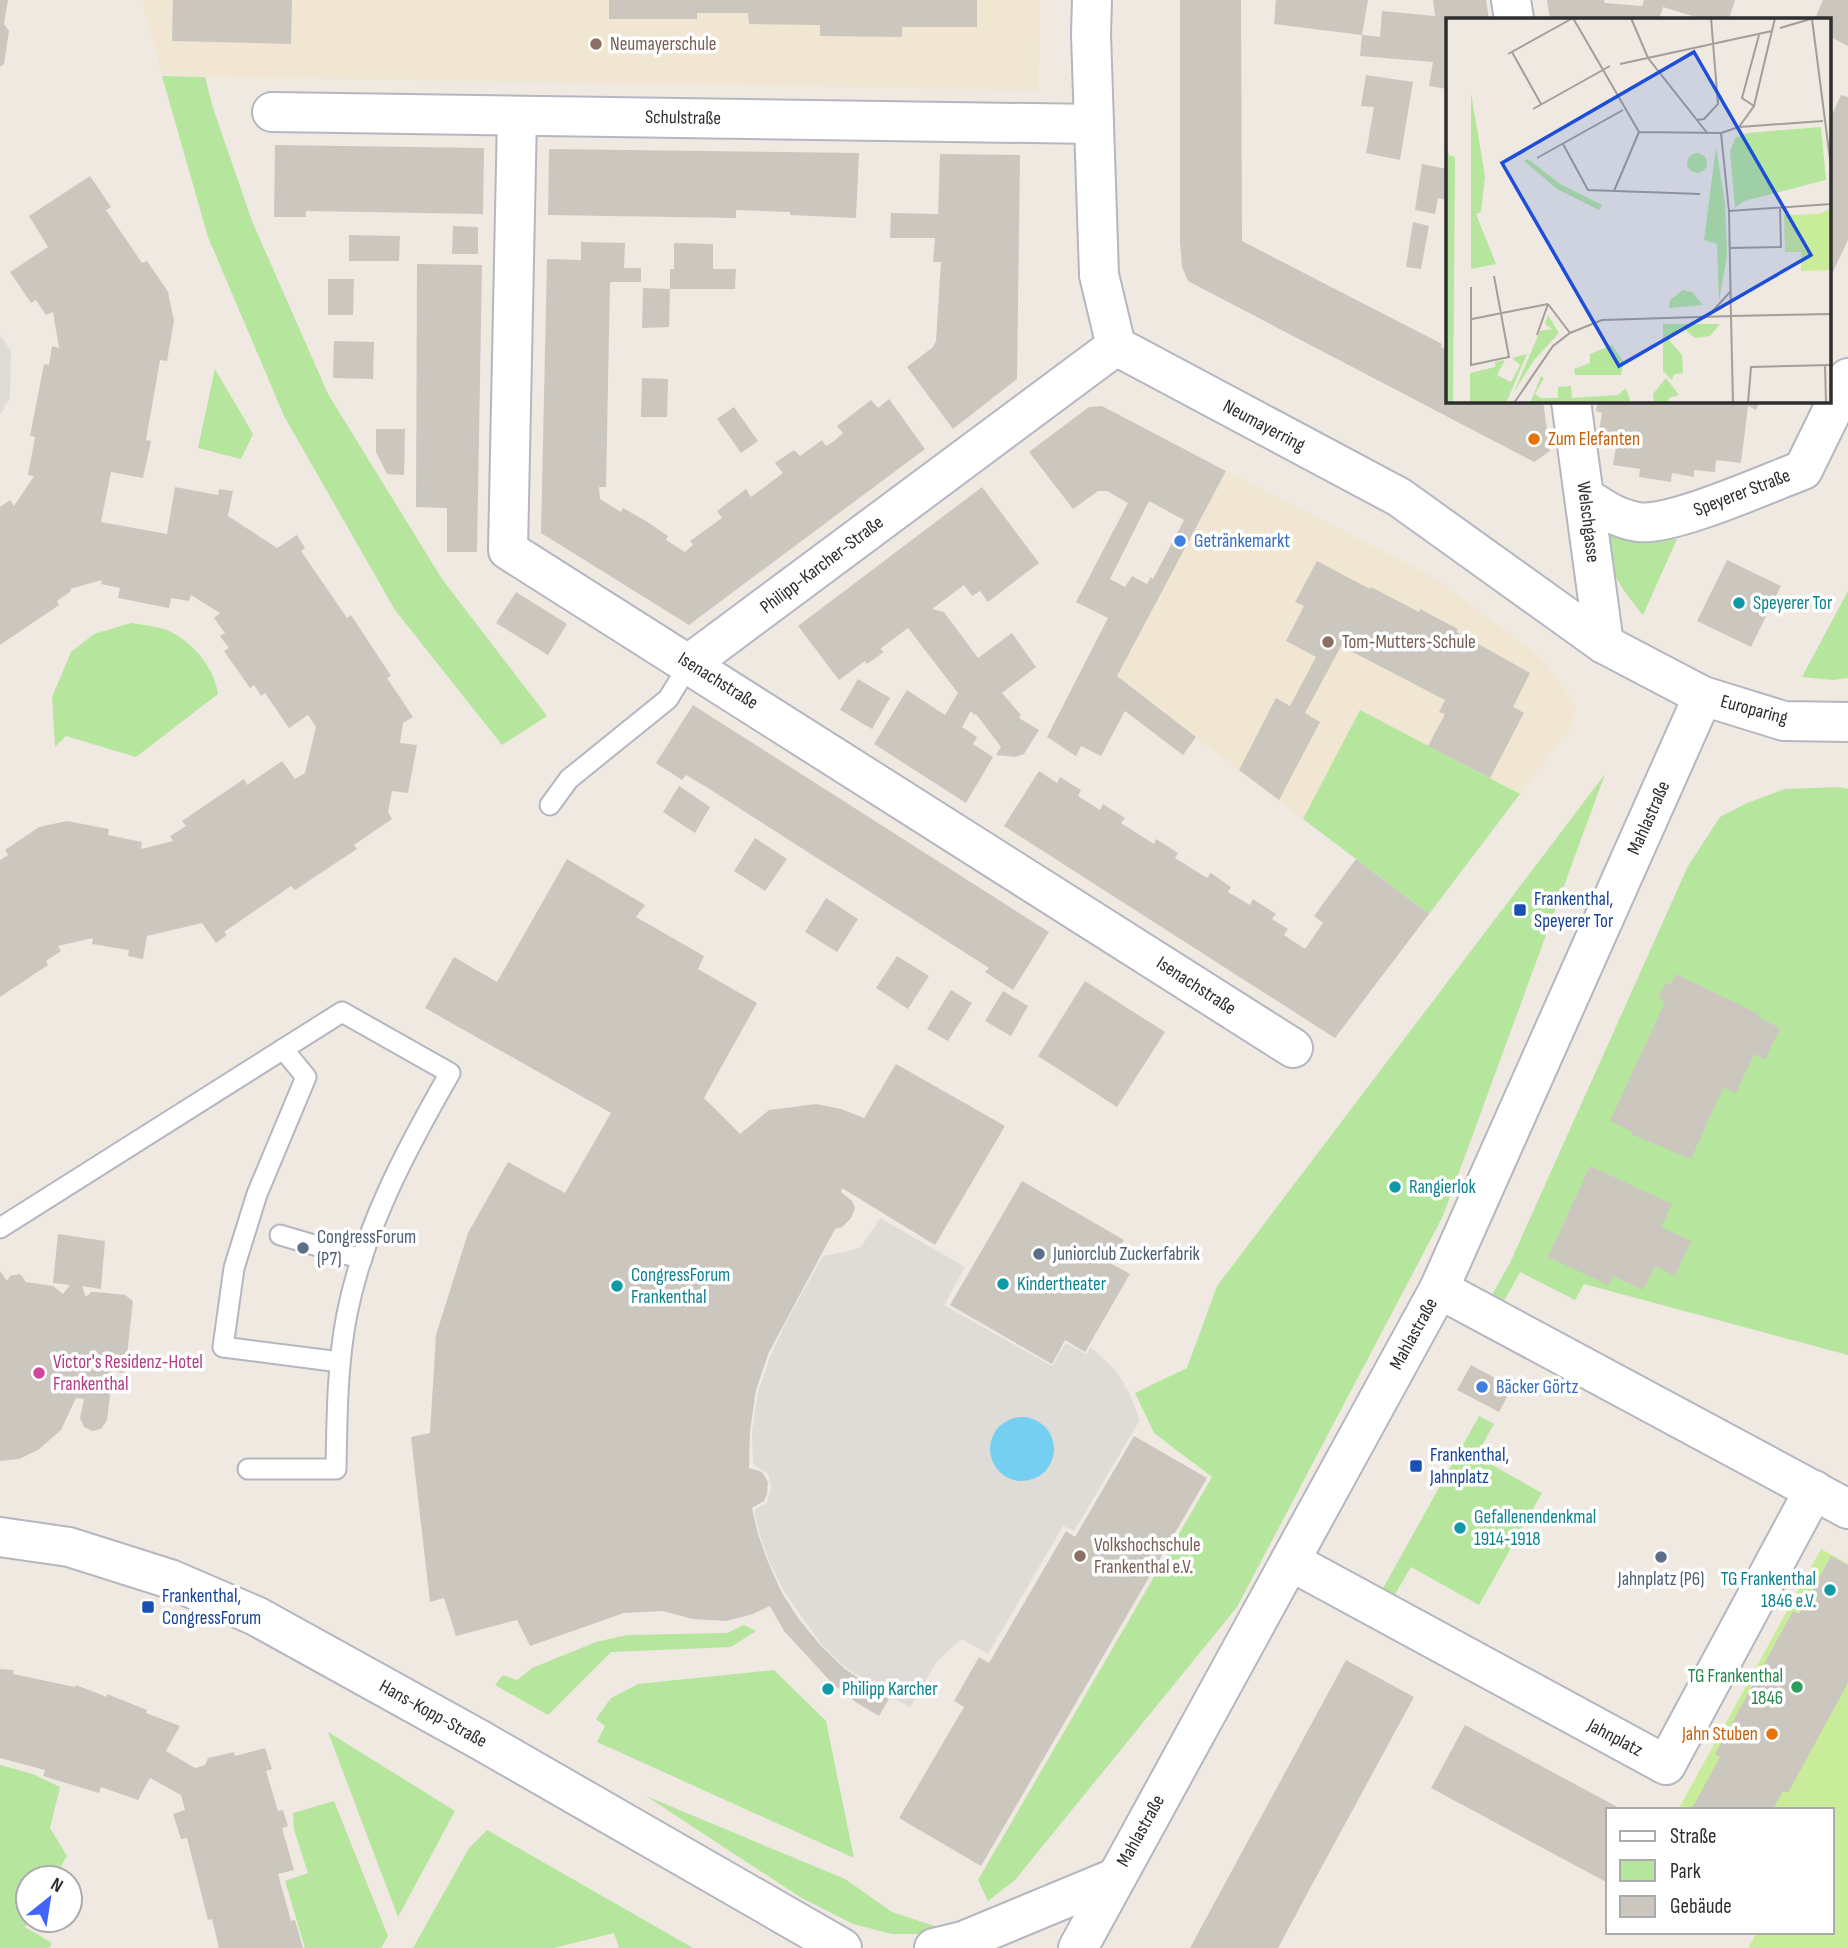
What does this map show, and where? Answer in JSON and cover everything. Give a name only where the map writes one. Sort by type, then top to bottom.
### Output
[{"type":"street","points":[[1092,0],[1099,275],[1116,345]]},
{"type":"street","points":[[1511,0],[1514,18]]},
{"type":"street","name":"Schulstraße","points":[[272,112],[1094,124]]},
{"type":"street","name":"Isenachstraße","points":[[517,116],[508,550],[1293,1048]]},
{"type":"street","name":"Philipp-Karcher-Straße","points":[[690,663],[1116,345]]},
{"type":"street","name":"Neumayerring","points":[[1116,345],[1399,497],[1604,644],[1703,696]]},
{"type":"street","name":"Speyerer Straße","points":[[1585,497],[1614,516],[1641,523],[1651,522],[1672,519],[1803,470],[1848,378]]},
{"type":"street","name":"Welschgasse","points":[[1571,402],[1604,644]]},
{"type":"street","name":"Europaring","points":[[1703,696],[1784,721],[1848,722]]},
{"type":"street","name":"Mahlastraße","points":[[1077,1948],[1439,1289],[1703,696]]},
{"type":"street","points":[[1439,1289],[1848,1509]]},
{"type":"street","name":"Jahnplatz","points":[[1290,1561],[1666,1765],[1814,1490]]},
{"type":"street","name":"Hans-Kopp-Straße","points":[[0,1537],[69,1546],[170,1579],[256,1616],[481,1741],[842,1948]]},
{"type":"street","points":[[934,1948],[963,1941],[1115,1878]]},
{"type":"lane","name":"Philipp-Karcher-Straße","points":[[551,805],[569,779],[668,699],[690,663]]},
{"type":"lane","points":[[0,1228],[342,1012],[450,1073],[391,1186],[362,1259],[348,1313],[340,1362],[336,1469],[248,1469]]},
{"type":"lane","points":[[284,1049],[306,1077],[257,1194],[234,1268],[223,1347],[340,1362]]},
{"type":"lane","points":[[280,1235],[362,1259]]},
{"type":"shaded area","name":"Neumayerschule","points":[[142,0],[1040,0],[1038,90],[162,76]]},
{"type":"shaded area","points":[[0,335],[11,351],[10,398],[0,415]]},
{"type":"shaded area","name":"Tom-Mutters-Schule","points":[[1226,471],[1435,578],[1534,652],[1547,665],[1575,704],[1575,716],[1571,727],[1520,794],[1360,710],[1303,819],[1117,676]]},
{"type":"shaded area","points":[[880,1218],[965,1267],[944,1305],[1052,1366],[1066,1343],[1086,1354],[1091,1347],[1116,1371],[1129,1392],[1140,1420],[1074,1531],[1063,1526],[988,1654],[962,1639],[937,1661],[910,1708],[845,1667],[822,1645],[785,1593],[770,1563],[754,1510],[767,1503],[771,1487],[768,1474],[753,1464],[752,1432],[758,1392],[770,1357],[823,1256],[861,1247]]},
{"type":"green space","points":[[162,76],[205,77],[252,221],[328,394],[442,579],[547,716],[502,745],[395,610],[284,416],[208,237]]},
{"type":"green space","points":[[215,369],[253,434],[241,459],[198,448]]},
{"type":"green space","points":[[1600,531],[1655,540],[1677,539],[1643,615],[1616,576]]},
{"type":"green space","points":[[1848,591],[1848,678],[1833,680],[1802,677]]},
{"type":"green space","points":[[131,623],[165,629],[186,642],[208,666],[218,694],[136,757],[66,736],[55,747],[52,697],[71,652],[94,634]]},
{"type":"green space","points":[[1360,710],[1520,794],[1429,914],[1303,819]]},
{"type":"green space","points":[[1605,774],[1443,1216],[1237,1607],[1015,1880],[988,1901],[978,1880],[1212,1477],[1154,1433],[1135,1393],[1187,1368],[1217,1286]]},
{"type":"green space","points":[[1785,789],[1848,789],[1848,1355],[1584,1284],[1575,1300],[1520,1272],[1504,1301],[1492,1295],[1510,1263],[1688,866],[1720,817],[1747,803]]},
{"type":"green space","points":[[1479,1416],[1494,1424],[1476,1456],[1542,1493],[1479,1605],[1411,1567],[1394,1596],[1382,1590]]},
{"type":"green space","name":"TG Frankenthal 1846","points":[[1821,1549],[1848,1564],[1848,1948],[1748,1948],[1756,1934],[1834,1934],[1834,1808],[1679,1808]]},
{"type":"green space","points":[[744,1625],[756,1631],[731,1647],[611,1652],[548,1715],[495,1685],[503,1675],[517,1680],[532,1668],[596,1642],[627,1635],[727,1633]]},
{"type":"green space","points":[[774,1670],[826,1721],[854,1858],[597,1742],[605,1726],[596,1719],[611,1698],[638,1684]]},
{"type":"green space","points":[[328,1732],[455,1811],[398,1917]]},
{"type":"green space","points":[[0,1765],[33,1774],[60,1787],[50,1828],[67,1856],[62,1864],[14,1864],[14,1934],[37,1934],[52,1943],[49,1948],[0,1948]]},
{"type":"green space","points":[[646,1796],[845,1879],[892,1912],[941,1928],[937,1934],[892,1934],[853,1924],[800,1897]]},
{"type":"green space","points":[[334,1801],[388,1936],[381,1948],[305,1948],[285,1881],[308,1873],[294,1830],[293,1813]]},
{"type":"green space","points":[[487,1830],[693,1948],[619,1948],[614,1933],[554,1948],[413,1948],[469,1848]]},
{"type":"water","points":[[1022,1417],[1034,1419],[1045,1426],[1052,1437],[1052,1461],[1045,1472],[1034,1479],[1022,1481],[1010,1479],[999,1472],[992,1461],[990,1449],[992,1437],[999,1426],[1010,1419]]},
{"type":"building","points":[[0,0],[8,0],[4,24],[9,31],[4,64],[0,67]]},
{"type":"building","points":[[173,0],[292,0],[291,44],[172,41]]},
{"type":"building","points":[[609,0],[977,0],[977,27],[902,27],[902,37],[820,36],[820,25],[749,24],[748,13],[697,13],[697,19],[609,19]]},
{"type":"building","points":[[1180,0],[1241,0],[1242,241],[1442,344],[1441,347],[1446,350],[1446,402],[1543,402],[1550,451],[1534,462],[1188,281],[1182,267]]},
{"type":"building","points":[[1276,0],[1368,0],[1362,35],[1274,24]]},
{"type":"building","points":[[1433,0],[1486,0],[1489,18],[1446,18],[1446,89],[1429,86],[1433,62],[1360,56],[1362,35],[1380,37],[1382,11],[1435,16]]},
{"type":"building","points":[[1547,0],[1604,0],[1605,3],[1642,6],[1644,0],[1735,0],[1729,18],[1699,18],[1663,7],[1659,18],[1550,18]]},
{"type":"building","points":[[1823,0],[1848,0],[1848,46],[1830,37],[1830,18],[1815,18]]},
{"type":"building","points":[[1366,75],[1413,82],[1400,160],[1366,153],[1374,107],[1361,106]]},
{"type":"building","points":[[1841,95],[1848,97],[1848,240],[1830,278],[1830,117]]},
{"type":"building","points":[[275,145],[484,148],[483,214],[306,211],[306,217],[274,217]]},
{"type":"building","points":[[549,149],[859,153],[856,218],[736,210],[736,218],[548,215]]},
{"type":"building","points":[[940,154],[1020,155],[1017,379],[953,429],[907,367],[933,347],[936,341],[941,262],[933,262],[935,238],[890,238],[891,213],[938,214]]},
{"type":"building","points":[[1422,164],[1446,169],[1446,200],[1438,198],[1435,214],[1415,210]]},
{"type":"building","points":[[90,176],[111,207],[106,210],[142,263],[147,261],[168,292],[174,321],[167,361],[160,360],[146,440],[151,441],[143,478],[111,472],[101,522],[167,534],[175,487],[218,495],[219,489],[233,491],[228,516],[277,548],[297,535],[305,548],[301,551],[347,618],[351,615],[391,676],[387,678],[413,717],[403,723],[400,743],[417,745],[408,793],[392,791],[388,812],[392,819],[354,845],[357,849],[295,890],[291,886],[224,932],[227,935],[216,943],[202,923],[147,936],[143,959],[128,956],[129,950],[92,944],[93,938],[58,946],[61,951],[46,961],[48,965],[0,997],[0,860],[8,855],[5,850],[39,827],[67,821],[109,829],[108,835],[142,842],[141,849],[173,841],[170,836],[186,826],[182,821],[244,779],[247,785],[282,761],[295,779],[305,773],[316,727],[308,715],[289,728],[265,693],[261,696],[254,685],[250,688],[224,651],[229,648],[220,636],[225,633],[214,618],[220,613],[191,595],[189,601],[171,598],[169,608],[118,598],[120,588],[101,584],[102,580],[70,589],[71,591],[57,601],[59,605],[0,645],[0,507],[10,500],[14,506],[34,476],[28,475],[35,437],[30,436],[44,364],[49,365],[52,346],[59,348],[53,312],[46,315],[36,300],[31,303],[10,272],[48,247],[29,216]]},
{"type":"building","points":[[1413,222],[1429,226],[1421,269],[1406,267]]},
{"type":"building","points":[[453,226],[478,227],[478,254],[452,254]]},
{"type":"building","points":[[349,235],[400,236],[399,261],[349,261]]},
{"type":"building","points":[[581,242],[625,243],[624,268],[641,268],[641,282],[610,282],[606,487],[599,487],[600,499],[621,512],[623,508],[646,521],[668,536],[666,540],[685,552],[693,545],[690,541],[722,518],[717,511],[746,489],[751,497],[783,473],[775,463],[794,450],[800,456],[822,440],[826,446],[833,442],[843,433],[837,426],[871,400],[878,408],[889,399],[925,449],[689,625],[541,533],[547,259],[581,260]]},
{"type":"building","points":[[674,243],[713,244],[713,269],[736,269],[735,289],[670,289],[670,269],[674,269]]},
{"type":"building","points":[[417,264],[482,265],[477,552],[447,552],[447,508],[416,507]]},
{"type":"building","points":[[328,279],[354,279],[353,315],[328,315]]},
{"type":"building","points":[[643,288],[670,289],[669,327],[642,328]]},
{"type":"building","points":[[334,341],[374,342],[373,379],[333,378]]},
{"type":"building","points":[[642,378],[668,379],[667,417],[641,417]]},
{"type":"building","points":[[1598,402],[1760,402],[1756,410],[1748,406],[1741,463],[1716,460],[1715,472],[1694,470],[1694,477],[1672,473],[1671,482],[1639,477],[1640,469],[1613,465],[1617,440],[1598,437],[1602,413],[1596,411]]},
{"type":"building","points":[[1102,406],[1226,471],[1117,676],[1196,737],[1183,755],[1125,711],[1101,756],[1081,746],[1076,756],[1047,737],[1108,618],[1076,602],[1128,503],[1107,491],[1098,491],[1073,509],[1029,452],[1089,407]],"holes":[[[1149,501],[1184,520],[1153,579],[1151,577],[1147,584],[1132,576],[1125,587],[1110,579]]]},
{"type":"building","points":[[734,407],[758,441],[741,453],[717,419]]},
{"type":"building","points":[[376,429],[405,429],[404,475],[387,474],[376,452]]},
{"type":"building","points":[[982,487],[1039,563],[988,602],[980,591],[972,596],[964,585],[932,609],[944,612],[978,658],[1012,633],[1036,667],[1002,693],[1021,715],[1019,718],[1039,730],[1024,754],[1015,757],[996,755],[1001,747],[971,711],[962,727],[977,737],[973,744],[993,757],[966,803],[874,744],[907,690],[945,715],[958,693],[908,628],[880,649],[884,652],[867,664],[865,661],[839,680],[798,626]]},
{"type":"building","name":"Speyerer Tor","points":[[1727,560],[1781,586],[1751,647],[1697,621]]},
{"type":"building","points":[[1317,561],[1419,612],[1420,609],[1530,673],[1513,707],[1524,713],[1490,778],[1428,746],[1445,714],[1439,712],[1445,700],[1341,646],[1305,713],[1320,722],[1279,800],[1239,770],[1276,698],[1290,706],[1316,657],[1286,641],[1304,606],[1295,602]]},
{"type":"building","points":[[516,592],[567,624],[548,655],[496,623]]},
{"type":"building","points":[[858,679],[890,698],[872,729],[840,710]]},
{"type":"building","points":[[693,705],[1049,932],[1013,990],[985,972],[989,968],[703,785],[686,775],[682,780],[656,763]]},
{"type":"building","points":[[1039,771],[1057,783],[1060,777],[1081,790],[1078,796],[1100,810],[1103,804],[1125,818],[1121,823],[1154,844],[1156,839],[1178,853],[1175,858],[1207,878],[1211,873],[1231,887],[1228,892],[1250,905],[1253,899],[1276,914],[1272,919],[1288,929],[1284,935],[1305,949],[1323,923],[1314,916],[1356,859],[1429,914],[1335,1038],[1004,826]]},
{"type":"building","points":[[679,786],[710,807],[695,833],[663,812]]},
{"type":"building","points":[[755,838],[787,859],[765,891],[734,871]]},
{"type":"building","name":"CongressForum Frankenthal","points":[[567,859],[645,905],[636,917],[704,956],[698,969],[757,1003],[704,1098],[740,1134],[769,1110],[816,1104],[841,1109],[864,1118],[896,1064],[1005,1126],[935,1245],[842,1188],[841,1192],[852,1201],[855,1208],[851,1218],[842,1227],[835,1229],[769,1352],[756,1390],[750,1431],[749,1468],[762,1472],[768,1482],[764,1501],[752,1508],[768,1562],[782,1593],[821,1646],[845,1669],[889,1699],[879,1716],[833,1684],[784,1631],[770,1606],[726,1621],[692,1619],[663,1611],[624,1613],[530,1646],[517,1620],[456,1636],[444,1598],[430,1602],[411,1437],[430,1433],[436,1335],[468,1233],[508,1162],[565,1193],[611,1113],[425,1008],[454,957],[497,982]]},
{"type":"building","points":[[826,898],[858,919],[837,952],[805,932]]},
{"type":"building","points":[[897,956],[929,976],[908,1009],[876,988]]},
{"type":"building","points":[[1676,974],[1759,1014],[1758,1017],[1780,1028],[1765,1060],[1754,1054],[1736,1093],[1723,1088],[1691,1159],[1631,1134],[1632,1132],[1610,1121],[1665,1002],[1658,998],[1666,983],[1670,985]]},
{"type":"building","points":[[1085,981],[1165,1032],[1117,1107],[1038,1056]]},
{"type":"building","points":[[951,990],[972,1003],[948,1041],[927,1029]]},
{"type":"building","points":[[1003,991],[1028,1006],[1011,1036],[985,1021]]},
{"type":"building","points":[[1590,1166],[1672,1204],[1661,1227],[1691,1241],[1675,1276],[1655,1266],[1643,1290],[1613,1276],[1608,1285],[1548,1257]]},
{"type":"building","points":[[1022,1181],[1124,1240],[1110,1263],[1130,1274],[1085,1352],[1065,1340],[1052,1364],[950,1305]]},
{"type":"building","points":[[58,1234],[105,1241],[101,1289],[82,1286],[86,1297],[91,1292],[97,1292],[125,1295],[133,1301],[125,1373],[113,1371],[107,1420],[101,1429],[92,1431],[84,1427],[80,1418],[84,1399],[76,1398],[61,1430],[38,1450],[19,1459],[0,1461],[0,1271],[7,1281],[10,1276],[20,1274],[26,1282],[53,1286],[63,1294],[70,1285],[53,1283]]},
{"type":"building","points":[[1471,1365],[1512,1387],[1499,1412],[1457,1390]]},
{"type":"building","points":[[1134,1436],[1207,1478],[981,1866],[899,1818],[964,1707],[954,1701],[979,1657],[989,1663],[1066,1531],[1075,1537]]},
{"type":"building","name":"TG Frankenthal 1846","points":[[1831,1556],[1848,1565],[1848,1683],[1788,1793],[1783,1791],[1774,1808],[1692,1808],[1720,1757],[1715,1754],[1793,1611],[1799,1614]]},
{"type":"building","points":[[1346,1660],[1414,1697],[1278,1948],[1190,1948]]},
{"type":"building","points":[[0,1669],[14,1670],[13,1674],[75,1687],[76,1685],[107,1697],[107,1694],[180,1726],[166,1751],[195,1768],[205,1765],[208,1758],[234,1752],[235,1756],[265,1748],[272,1769],[266,1771],[278,1811],[283,1810],[288,1826],[282,1828],[294,1870],[278,1874],[291,1921],[295,1920],[303,1948],[219,1948],[212,1919],[208,1920],[187,1838],[181,1839],[173,1814],[185,1810],[181,1795],[150,1778],[138,1800],[101,1787],[99,1793],[43,1776],[45,1770],[0,1758]]},
{"type":"building","points":[[1465,1725],[1619,1808],[1606,1808],[1606,1882],[1431,1788]]},
{"type":"place","name":"Neumayerschule","points":[[596,44]]},
{"type":"place","name":"Zum Elefanten","points":[[1534,439]]},
{"type":"place","name":"Getränkemarkt","points":[[1180,541]]},
{"type":"place","name":"Speyerer Tor","points":[[1739,603]]},
{"type":"place","name":"Tom-Mutters-Schule","points":[[1328,642]]},
{"type":"place","name":"Frankenthal, Speyerer Tor","points":[[1520,910]]},
{"type":"place","name":"Rangierlok","points":[[1395,1187]]},
{"type":"place","name":"CongressForum (P7)","points":[[303,1248]]},
{"type":"place","name":"Juniorclub Zuckerfabrik","points":[[1039,1254]]},
{"type":"place","name":"Kindertheater","points":[[1003,1284]]},
{"type":"place","name":"CongressForum Frankenthal","points":[[617,1286]]},
{"type":"place","name":"Victor's Residenz-Hotel Frankenthal","points":[[39,1373]]},
{"type":"place","name":"Bäcker Görtz","points":[[1482,1387]]},
{"type":"place","name":"Frankenthal, Jahnplatz","points":[[1416,1466]]},
{"type":"place","name":"Gefallenendenkmal 1914-1918","points":[[1460,1528]]},
{"type":"place","name":"Volkshochschule Frankenthal e.V.","points":[[1080,1556]]},
{"type":"place","name":"Jahnplatz (P6)","points":[[1661,1557]]},
{"type":"place","name":"TG Frankenthal 1846 e.V.","points":[[1830,1590]]},
{"type":"place","name":"Frankenthal, CongressForum","points":[[148,1607]]},
{"type":"place","name":"TG Frankenthal 1846","points":[[1797,1687]]},
{"type":"place","name":"Philipp Karcher","points":[[828,1689]]},
{"type":"place","name":"Jahn Stuben","points":[[1772,1734]]}]
